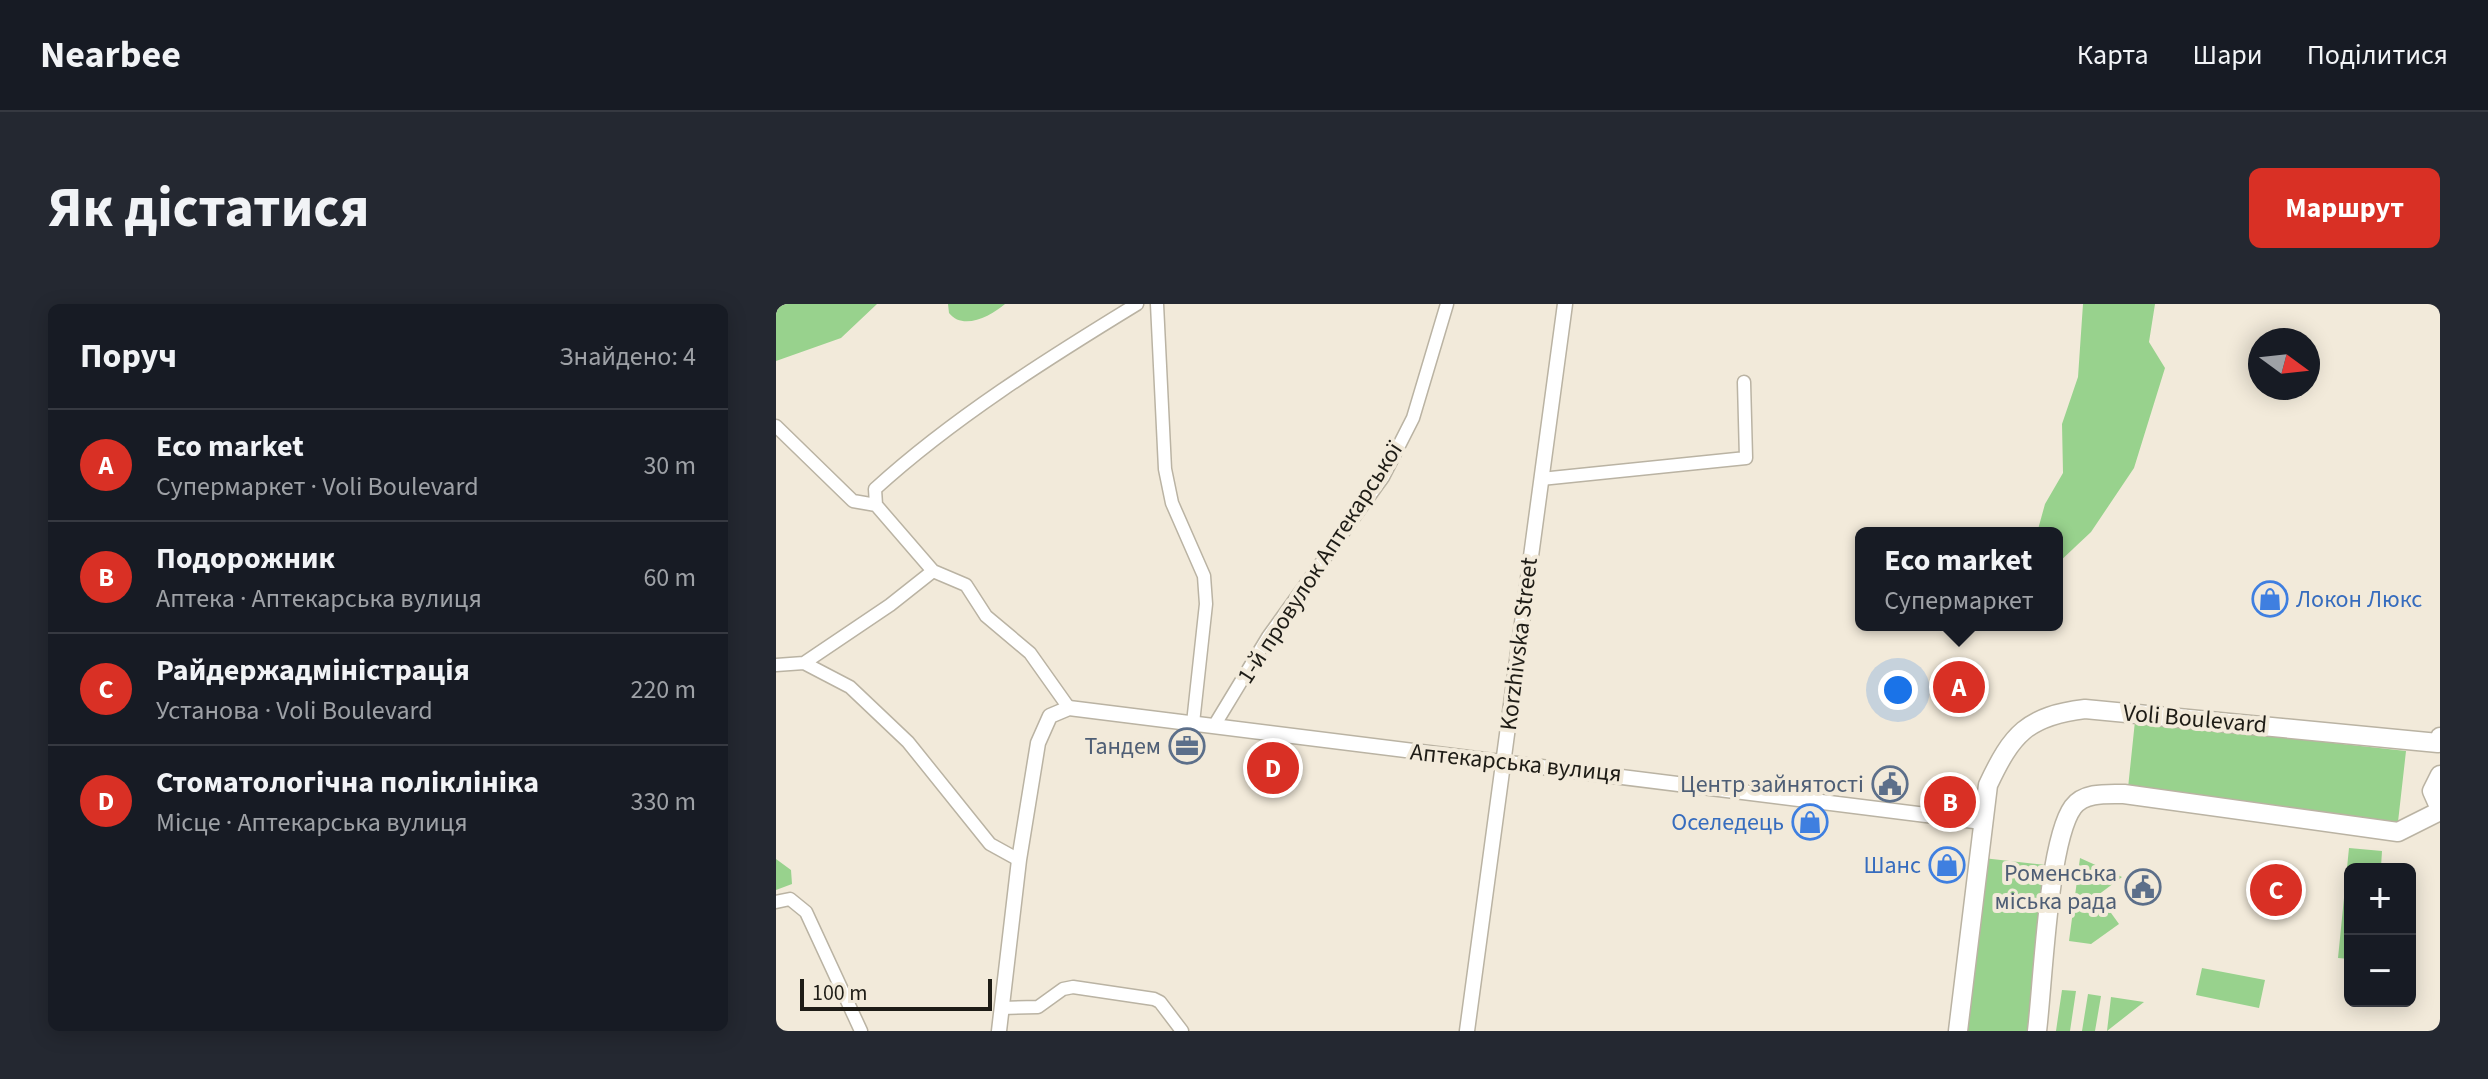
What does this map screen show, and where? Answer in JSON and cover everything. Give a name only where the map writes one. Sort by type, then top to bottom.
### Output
[{"type":"main road","name":"Voli Boulevard","points":[[1958,1031],[1988,785],[2005,749],[2024,727],[2054,713],[2085,709],[2439,740]]},
{"type":"main road","points":[[2037,1031],[2059,836],[2074,805],[2096,793],[2124,794],[2398,832],[2440,810],[2432,791],[2440,775]]},
{"type":"street","points":[[1069,708],[1030,653],[986,616],[966,585],[933,571],[876,505],[875,489],[964,419],[1137,304]]},
{"type":"street","points":[[1157,304],[1165,469],[1172,503],[1204,576],[1206,604],[1193,723]]},
{"type":"street","name":"1-й провулок Аптекарської","points":[[1214,726],[1268,637],[1383,477],[1413,418],[1447,304]]},
{"type":"street","name":"Korzhivska Street","points":[[1467,1031],[1565,304]]},
{"type":"street","points":[[1541,479],[1746,458],[1744,382]]},
{"type":"street","points":[[776,426],[853,501],[876,505]]},
{"type":"street","points":[[776,665],[804,663],[890,605],[933,571]]},
{"type":"street","points":[[804,663],[850,687],[908,742],[990,844],[1019,860],[999,1031]]},
{"type":"street","name":"Аптекарська вулиця","points":[[1019,860],[1038,743],[1050,716],[1069,708],[1504,763],[1658,779],[1982,822]]},
{"type":"street","points":[[776,902],[790,899],[806,912],[861,1031]]},
{"type":"street","points":[[1002,1008],[1038,1007],[1063,989],[1073,987],[1154,999],[1160,1002],[1182,1031]]},
{"type":"green space","points":[[776,304],[877,304],[841,338],[776,361]]},
{"type":"green space","points":[[948,304],[1005,304],[985,317],[962,321],[949,313]]},
{"type":"green space","points":[[2083,304],[2155,304],[2149,342],[2165,368],[2134,468],[2091,532],[2063,558],[2063,527],[2039,527],[2045,504],[2063,473],[2062,424],[2078,377]]},
{"type":"green space","points":[[2135,721],[2406,751],[2398,822],[2128,788]]},
{"type":"green space","points":[[2349,848],[2382,851],[2381,863],[2348,863]]},
{"type":"green space","points":[[1983,858],[2046,865],[2027,1031],[1963,1031]]},
{"type":"green space","points":[[2080,858],[2122,877],[2098,895],[2119,924],[2091,944],[2069,941]]},
{"type":"green space","points":[[776,859],[791,870],[792,884],[776,890]]},
{"type":"green space","points":[[2344,898],[2344,958],[2338,958]]},
{"type":"green space","points":[[2202,968],[2265,980],[2259,1008],[2196,995]]},
{"type":"green space","points":[[2062,990],[2076,991],[2070,1031],[2056,1031]]},
{"type":"green space","points":[[2088,994],[2101,996],[2095,1031],[2082,1031]]},
{"type":"green space","points":[[2111,997],[2144,1002],[2107,1031]]},
{"type":"place","name":"Локон Люкс","points":[[2270,599]]},
{"type":"place","name":"Eco market","points":[[1959,687]]},
{"type":"place","name":"Тандем","points":[[1187,746]]},
{"type":"place","name":"Стоматологічна поліклініка","points":[[1273,768]]},
{"type":"place","name":"Центр зайнятості","points":[[1890,784]]},
{"type":"place","name":"Подорожник","points":[[1950,802]]},
{"type":"place","name":"Оселедець","points":[[1810,822]]},
{"type":"place","name":"Шанс","points":[[1947,865]]},
{"type":"place","name":"Роменська міська рада","points":[[2143,887]]},
{"type":"place","name":"Райдержадміністрація","points":[[2276,890]]}]
